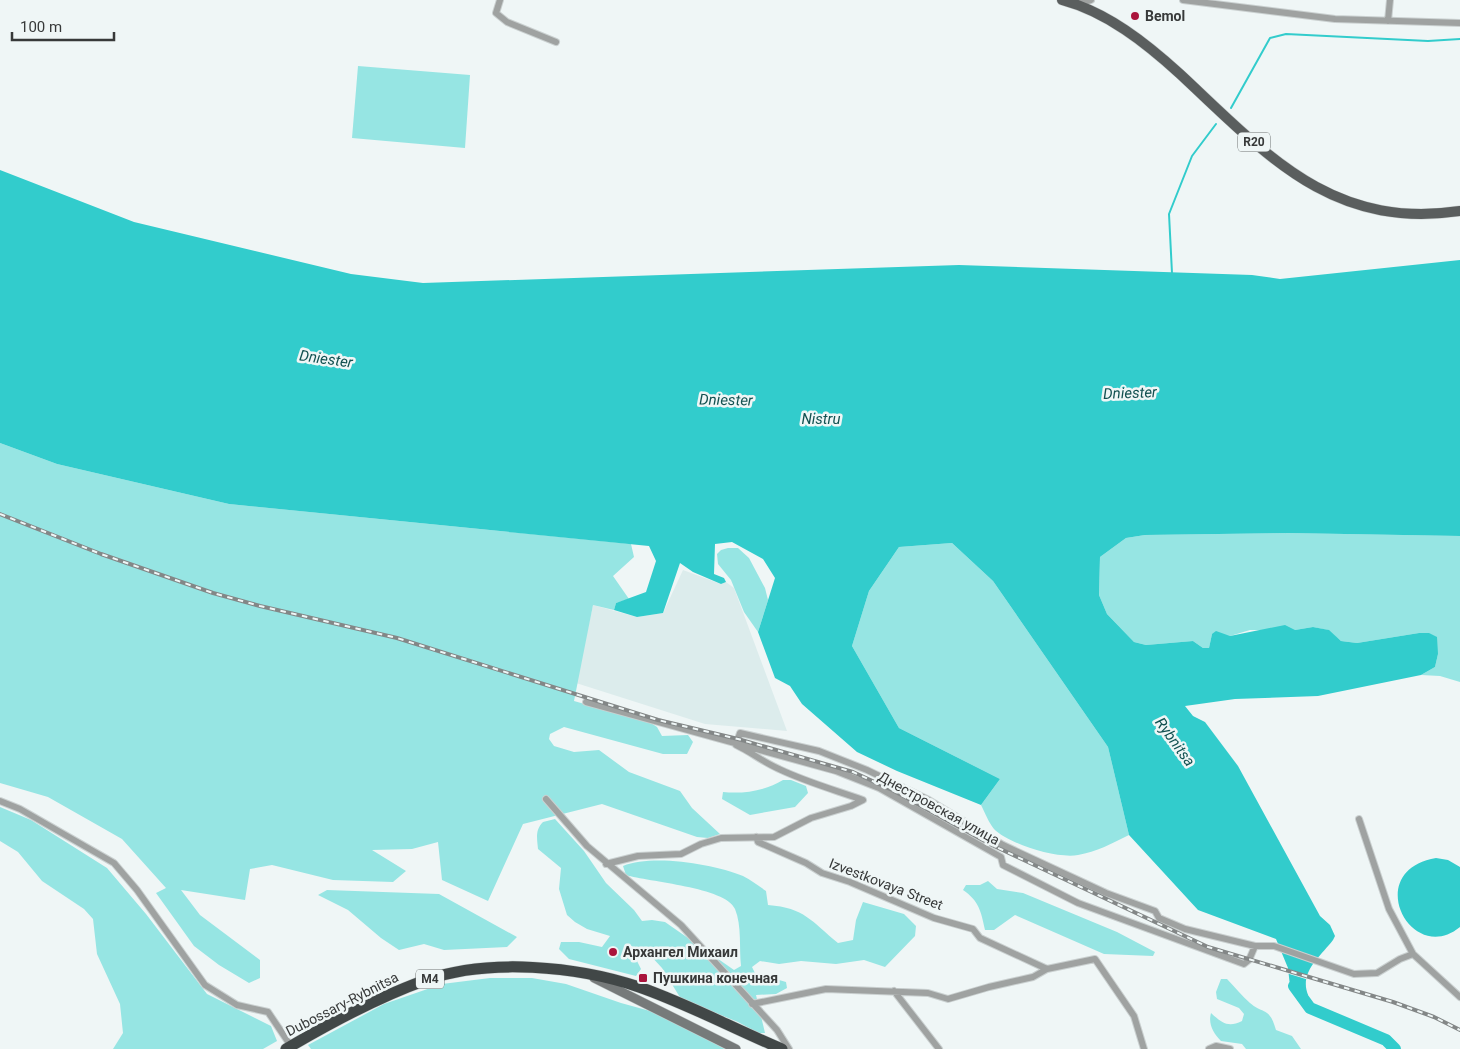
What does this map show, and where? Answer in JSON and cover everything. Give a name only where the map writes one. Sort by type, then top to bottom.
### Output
[{"type":"highway","name":"Dubossary-Rybnitsa","points":[[292,1047],[373,1003],[427,980],[464,971],[519,967],[550,969],[589,976]]},
{"type":"highway","name":"M4","points":[[589,976],[639,987],[782,1049]]},
{"type":"main road","name":"R20","points":[[1064,0],[1077,4],[1137,37],[1257,144],[1288,170],[1313,186],[1339,199],[1387,212],[1412,215],[1460,211]]},
{"type":"street","points":[[500,0],[496,13],[507,22],[556,42]]},
{"type":"street","points":[[1077,4],[1091,0]]},
{"type":"street","points":[[1183,0],[1287,14],[1388,21],[1460,23]]},
{"type":"street","points":[[1388,21],[1390,0]]},
{"type":"street","name":"Днестровская улица","points":[[586,702],[836,771],[879,788],[1001,856],[1003,865],[1078,903],[1244,964],[1249,960],[1255,946]]},
{"type":"street","points":[[606,864],[638,856],[682,854],[701,844],[721,838],[774,837],[811,818],[851,806],[863,800],[781,770],[754,757],[749,751],[736,744],[740,733],[819,751],[868,770],[927,799],[1003,845],[1106,893],[1155,911],[1159,918],[1185,929],[1255,946],[1274,946],[1322,961],[1354,974],[1377,973],[1412,954]]},
{"type":"street","points":[[546,799],[587,846],[606,864],[681,925],[777,1030],[789,1049]]},
{"type":"street","points":[[0,801],[36,818],[114,862],[137,890],[205,985],[237,1005],[268,1012],[292,1047]]},
{"type":"street","points":[[1359,819],[1389,909],[1412,954],[1460,997]]},
{"type":"street","name":"Izvestkovaya Street","points":[[756,837],[758,842],[806,863],[822,873],[850,882],[934,918],[972,929],[980,938],[1047,969]]},
{"type":"street","points":[[752,1004],[826,989],[928,993],[948,999],[988,986],[1033,977],[1047,969],[1095,959],[1134,1016],[1144,1049]]},
{"type":"street","points":[[589,976],[736,1049]]},
{"type":"street","points":[[894,991],[939,1049]]},
{"type":"street","points":[[1210,1049],[1216,1046],[1230,1049]]},
{"type":"shaded area","points":[[358,66],[470,75],[465,148],[352,138]]},
{"type":"shaded area","points":[[0,443],[57,464],[229,504],[631,544],[634,557],[613,576],[629,599],[616,603],[614,610],[593,605],[574,701],[651,723],[657,727],[662,736],[688,735],[693,742],[687,754],[663,754],[564,727],[550,734],[549,739],[554,746],[574,752],[599,750],[629,772],[680,791],[692,808],[720,834],[708,838],[697,837],[602,804],[523,824],[488,901],[442,880],[438,842],[412,849],[372,850],[406,871],[393,882],[333,880],[272,865],[250,869],[245,900],[181,890],[200,915],[260,960],[260,978],[249,983],[219,965],[194,946],[156,893],[166,888],[122,839],[48,797],[0,783]]},
{"type":"shaded area","points":[[1288,533],[1460,536],[1460,682],[1440,676],[1421,675],[1435,667],[1438,654],[1419,633],[1357,643],[1341,641],[1328,630],[1313,627],[1295,630],[1250,630],[1230,636],[1212,634],[1209,648],[1203,648],[1193,641],[1146,645],[1134,642],[1107,614],[1099,595],[1100,557],[1126,538],[1145,535]]},
{"type":"shaded area","points":[[952,543],[993,581],[1108,747],[1129,835],[1091,852],[1069,856],[1034,849],[1011,840],[994,829],[981,805],[1000,779],[899,728],[852,646],[869,591],[899,547]]},
{"type":"shaded area","points":[[738,548],[749,558],[765,588],[768,600],[758,632],[744,612],[731,580],[718,564],[717,554],[721,550]]},
{"type":"shaded area","points":[[683,570],[721,584],[726,582],[734,588],[787,731],[705,724],[576,683],[593,605],[637,617],[663,613]]},
{"type":"shaded area","points":[[783,780],[791,780],[806,786],[808,793],[795,807],[750,815],[722,799],[723,792],[754,791],[769,787]]},
{"type":"shaded area","points":[[0,807],[31,820],[107,868],[146,914],[207,994],[271,1026],[277,1041],[263,1049],[113,1049],[123,1033],[120,1004],[97,954],[93,919],[84,909],[42,881],[18,852],[0,841]]},
{"type":"shaded area","points":[[555,819],[584,851],[606,883],[634,910],[642,921],[665,922],[734,970],[741,966],[739,930],[735,909],[729,902],[717,895],[702,890],[626,875],[623,866],[636,862],[650,861],[683,862],[700,864],[743,876],[766,891],[768,905],[791,909],[807,917],[838,943],[853,940],[856,920],[863,902],[904,914],[916,926],[915,936],[885,967],[864,960],[836,964],[801,961],[779,964],[760,961],[752,967],[755,973],[786,982],[787,988],[776,994],[756,995],[765,1033],[758,1033],[738,1022],[681,999],[662,968],[649,954],[629,945],[641,969],[636,976],[569,959],[559,949],[561,942],[579,942],[602,947],[610,936],[587,929],[567,915],[559,889],[561,868],[538,849],[537,834],[539,828],[543,822]]},
{"type":"shaded area","points":[[988,881],[997,889],[1023,893],[1117,932],[1155,952],[1153,956],[1104,954],[1015,915],[994,930],[985,930],[976,902],[963,890],[966,885],[980,885]]},
{"type":"shaded area","points":[[327,890],[439,894],[517,937],[507,947],[444,950],[424,944],[399,950],[381,938],[348,910],[318,895]]},
{"type":"shaded area","points":[[490,978],[532,978],[566,984],[621,1003],[661,1014],[725,1049],[311,1049],[308,1045],[384,1004],[442,984]]},
{"type":"shaded area","points":[[1221,979],[1227,979],[1250,1003],[1266,1012],[1271,1017],[1276,1030],[1292,1036],[1301,1049],[1246,1049],[1242,1044],[1221,1041],[1212,1028],[1210,1021],[1211,1013],[1222,1022],[1229,1024],[1242,1021],[1244,1014],[1239,1008],[1217,999],[1216,992]]},
{"type":"water","name":"Nistru","points":[[0,170],[134,222],[351,274],[423,283],[959,265],[1252,275],[1280,279],[1460,260],[1460,536],[1288,533],[1145,535],[1126,538],[1100,557],[1099,595],[1107,614],[1134,642],[1146,645],[1193,641],[1203,648],[1209,648],[1212,634],[1216,631],[1230,636],[1285,625],[1295,630],[1313,627],[1329,630],[1341,641],[1357,643],[1419,633],[1429,633],[1437,637],[1438,654],[1435,667],[1421,675],[1318,696],[1235,699],[1185,706],[1193,716],[1205,722],[1238,766],[1320,916],[1330,925],[1335,936],[1312,965],[1306,979],[1308,995],[1298,1001],[1290,986],[1288,968],[1276,939],[1198,910],[1129,835],[1108,747],[993,581],[952,543],[899,547],[869,591],[852,646],[899,728],[1000,779],[981,805],[897,771],[857,752],[802,704],[790,686],[775,678],[758,632],[775,578],[763,559],[732,542],[715,544],[714,574],[724,578],[726,582],[721,584],[693,572],[680,563],[663,613],[637,617],[614,610],[616,603],[646,592],[656,561],[649,546],[229,504],[57,464],[0,443]]},
{"type":"water","points":[[1436,858],[1448,860],[1460,867],[1460,927],[1442,936],[1425,935],[1411,926],[1401,912],[1398,896],[1401,880],[1413,866]]},
{"type":"pier","points":[[1285,968],[1309,976],[1309,980],[1286,973]]},
{"type":"waterway","points":[[1231,108],[1270,38],[1286,34],[1428,41],[1460,39]]},
{"type":"waterway","points":[[1172,273],[1169,214],[1192,156],[1216,124]]},
{"type":"waterway","name":"Rybnitsa","points":[[1294,986],[1310,1008],[1386,1040],[1395,1049]]},
{"type":"railway","points":[[0,514],[101,554],[213,593],[397,638],[658,720],[738,739],[853,772],[892,790],[992,845],[1208,947],[1393,1002],[1434,1017],[1460,1030]]},
{"type":"place","name":"Bemol","points":[[1135,16]]},
{"type":"place","name":"Архангел Михаил","points":[[613,952]]},
{"type":"place","name":"Пушкина конечная","points":[[643,978]]},
{"type":"water label","name":"Dniester","points":[[326,359]]},
{"type":"water label","name":"Dniester","points":[[1130,393]]},
{"type":"water label","name":"Dniester","points":[[726,400]]}]
